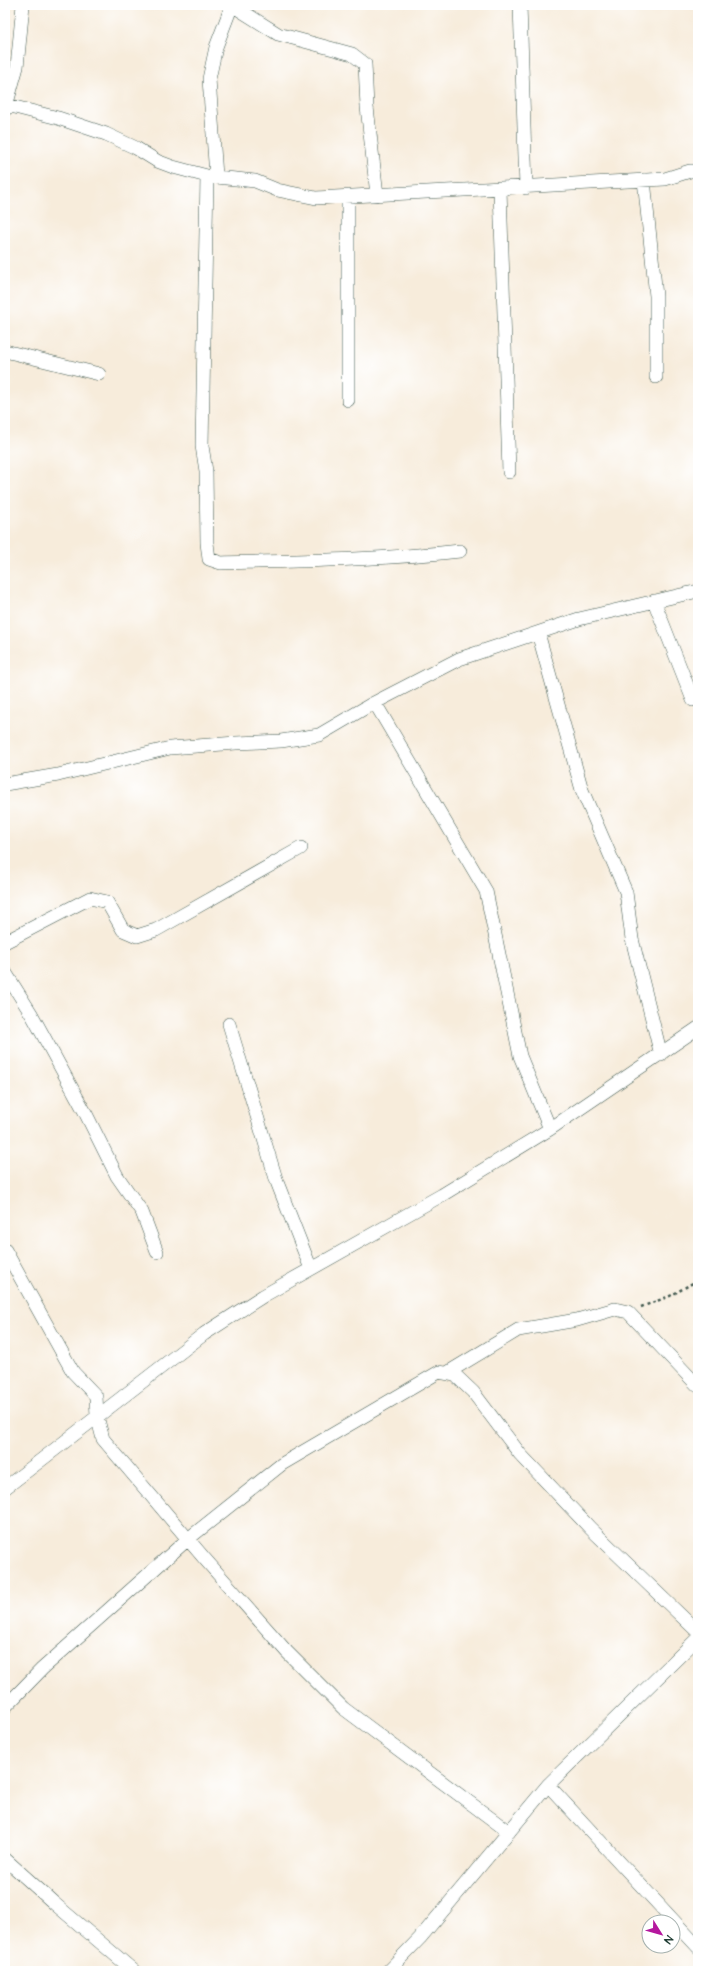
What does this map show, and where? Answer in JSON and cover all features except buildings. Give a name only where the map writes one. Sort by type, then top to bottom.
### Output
[{"type":"street","points":[[23,5],[17,67],[6,107],[58,118],[106,134],[136,148],[157,161],[173,167],[212,176],[256,181],[277,190],[316,198],[526,188],[665,179],[690,171],[698,171]]},
{"type":"street","points":[[377,195],[366,107],[365,64],[352,54],[278,34],[232,5],[216,47],[209,79],[212,176],[202,446],[206,471],[207,543],[209,559],[221,563],[306,561],[422,555],[460,551]]},
{"type":"street","points":[[520,5],[526,188]]},
{"type":"street","points":[[644,180],[656,296],[656,377]]},
{"type":"street","points":[[500,189],[509,472]]},
{"type":"street","points":[[348,196],[348,400]]},
{"type":"street","points":[[5,351],[99,374]]},
{"type":"street","points":[[5,784],[58,775],[170,748],[236,742],[281,741],[319,735],[375,703],[459,659],[579,619],[698,591]]},
{"type":"street","points":[[654,601],[693,700]]},
{"type":"street","points":[[538,633],[582,790],[608,855],[620,875],[626,892],[632,939],[661,1054]]},
{"type":"street","points":[[375,703],[486,891],[520,1056],[550,1129]]},
{"type":"street","points":[[5,942],[90,898],[107,902],[123,930],[137,936],[156,930],[301,848]]},
{"type":"street","points":[[5,972],[36,1022],[86,1114],[117,1176],[142,1212],[157,1252]]},
{"type":"street","points":[[230,1024],[276,1182],[311,1269]]},
{"type":"street","points":[[5,1488],[204,1334],[263,1296],[442,1195],[550,1129],[698,1028]]},
{"type":"street","points":[[5,1250],[73,1372],[96,1396],[97,1416],[103,1439],[188,1539],[287,1652],[343,1708],[509,1832]]},
{"type":"street","points":[[447,1373],[518,1330],[577,1320],[615,1309],[628,1312],[698,1386]]},
{"type":"street","points":[[5,1707],[42,1669],[188,1539],[282,1464],[439,1372],[455,1375],[474,1392],[520,1454],[591,1530],[698,1632]]},
{"type":"street","points":[[388,1971],[420,1938],[548,1785],[698,1638]]},
{"type":"street","points":[[548,1785],[698,1947]]},
{"type":"street","points":[[5,1859],[134,1971]]},
{"type":"path","points":[[628,1312],[670,1296],[698,1280]]}]
